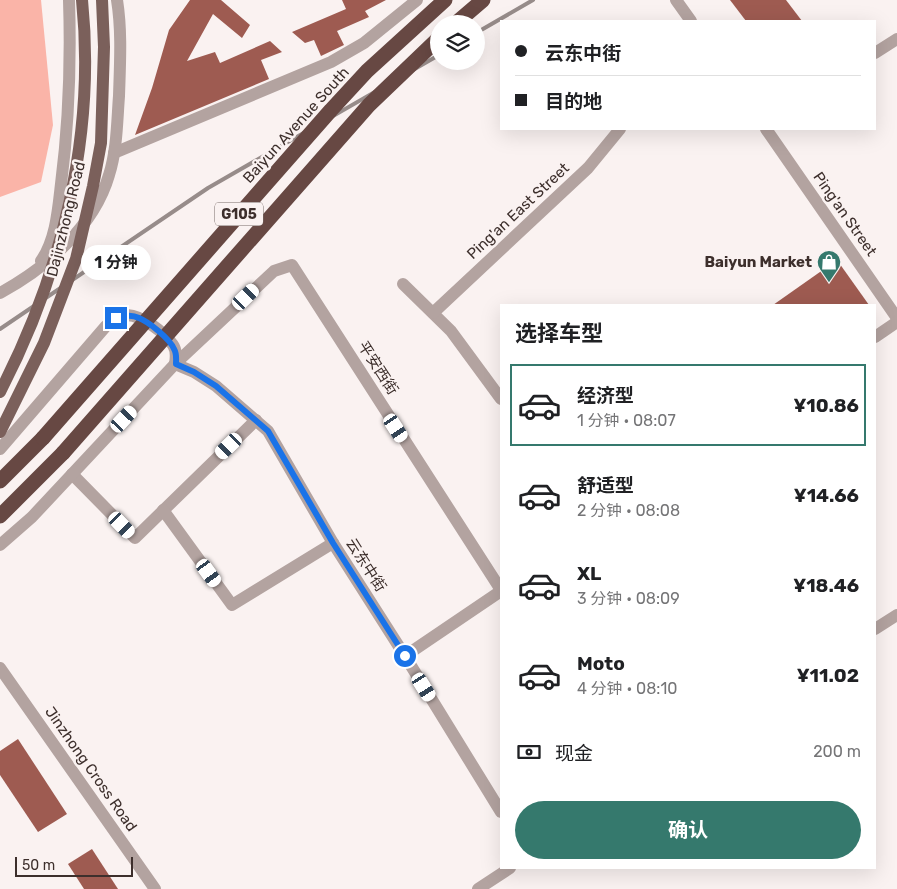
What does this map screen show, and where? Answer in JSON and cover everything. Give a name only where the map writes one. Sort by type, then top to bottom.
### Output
[{"type":"highway","name":"Baiyun Avenue South","points":[[0,481],[43,438],[367,71],[445,0]]},
{"type":"highway","points":[[466,15],[483,0]]},
{"type":"highway","name":"G105","points":[[0,516],[63,453],[369,105],[430,47]]},
{"type":"main road","name":"Dajinzhong Road","points":[[0,392],[39,307],[57,254],[74,182],[82,123],[85,46],[82,0]]},
{"type":"main road","name":"Dajinzhong Road","points":[[0,432],[44,343],[76,259],[101,143],[104,46],[102,0]]},
{"type":"street","points":[[34,272],[46,254],[56,221],[68,116],[69,0]]},
{"type":"street","points":[[0,293],[34,272],[80,231],[100,199],[110,175],[114,153],[120,74],[117,0]]},
{"type":"street","points":[[114,153],[331,62],[364,43],[417,0]]},
{"type":"street","points":[[676,0],[690,20]]},
{"type":"street","points":[[876,52],[897,39]]},
{"type":"street","name":"Ping'an East Street","points":[[433,313],[588,168],[619,130]]},
{"type":"street","name":"Ping'an Street","points":[[767,130],[897,320]]},
{"type":"street","name":"平安西街","points":[[176,364],[274,271],[292,265],[500,589]]},
{"type":"street","points":[[403,284],[451,331],[500,398]]},
{"type":"street","points":[[0,449],[106,326],[116,318],[126,315],[139,318],[154,328],[173,346],[176,354],[176,364],[20,529],[0,545]]},
{"type":"street","points":[[876,336],[897,320]]},
{"type":"street","name":"云东中街","points":[[176,364],[194,372],[216,386],[268,431],[333,543],[500,810]]},
{"type":"street","points":[[72,474],[135,538],[256,420]]},
{"type":"street","points":[[163,510],[232,605],[333,543]]},
{"type":"street","points":[[405,656],[500,592]]},
{"type":"street","points":[[876,629],[897,615]]},
{"type":"street","name":"Jinzhong Cross Road","points":[[0,668],[155,889]]},
{"type":"street","points":[[478,889],[508,869]]},
{"type":"shaded area","points":[[0,0],[41,0],[53,125],[41,182],[0,197]]},
{"type":"building","points":[[190,0],[221,0],[250,25],[242,38],[213,14],[187,61],[215,52],[220,63],[270,41],[282,52],[261,60],[269,79],[135,135],[152,88],[169,30]]},
{"type":"building","points":[[342,0],[386,0],[365,11],[369,17],[337,31],[344,45],[321,56],[314,40],[305,43],[292,32],[346,9]]},
{"type":"building","points":[[730,0],[786,0],[801,20],[745,20]]},
{"type":"building","name":"Baiyun Market","points":[[837,260],[868,304],[774,304]]},
{"type":"building","points":[[18,739],[67,814],[38,832],[0,775],[0,751]]},
{"type":"building","points":[[92,849],[118,889],[84,889],[68,864]]},
{"type":"railway","points":[[485,28],[533,0]]},
{"type":"railway","points":[[0,329],[208,188],[430,60]]},
{"type":"place","name":"Baiyun Market","points":[[829,283]]},
{"type":"route","points":[[116,318],[126,315],[139,318],[154,328],[173,346],[176,354],[176,364],[194,372],[216,386],[268,431],[333,543],[405,656]]}]
